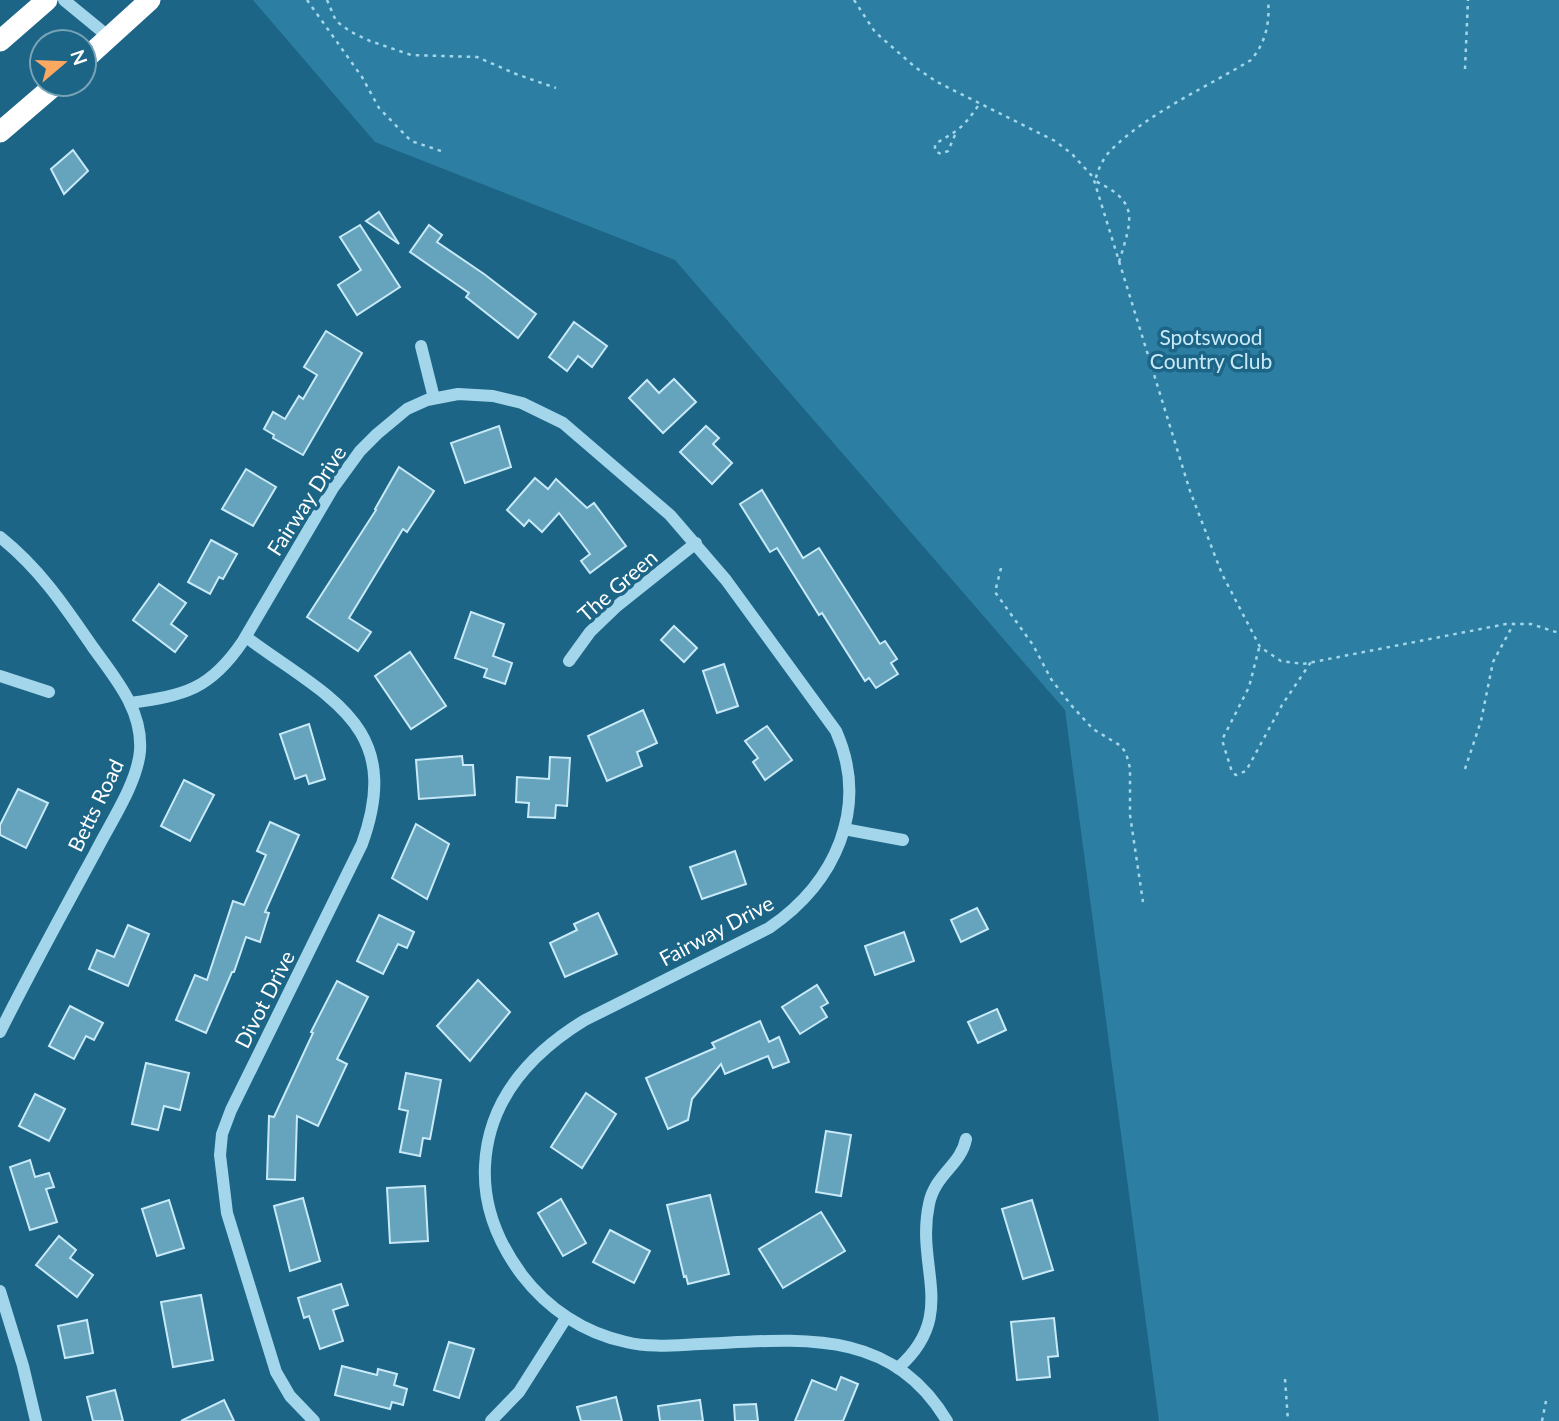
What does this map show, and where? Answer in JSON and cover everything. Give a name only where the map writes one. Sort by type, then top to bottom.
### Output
[{"type":"highway","points":[[0,41],[47,0]]},
{"type":"highway","points":[[98,47],[150,0]]},
{"type":"highway","points":[[0,132],[40,98]]},
{"type":"street","points":[[64,0],[109,37]]},
{"type":"street","points":[[421,346],[434,398]]},
{"type":"street","name":"Fairway Drive","points":[[130,703],[175,697],[190,691],[223,667],[246,637],[288,563],[353,460],[399,415],[434,398],[458,394],[508,399],[535,408],[563,423],[670,515],[726,579],[836,732],[845,755],[848,780],[844,829],[839,848],[827,872],[811,893],[784,918],[564,1033],[531,1059],[509,1091],[490,1134],[485,1175],[488,1203],[502,1241],[516,1268],[541,1298],[566,1318],[595,1332],[628,1343],[661,1346],[821,1341],[865,1351],[898,1368],[923,1390],[947,1421]]},
{"type":"street","name":"Betts Road","points":[[0,537],[26,558],[49,584],[122,687],[130,703],[140,740],[135,770],[113,818],[0,1032]]},
{"type":"street","name":"The Green","points":[[569,661],[590,632],[609,613],[696,543]]},
{"type":"street","name":"Divot Drive","points":[[246,637],[308,681],[349,716],[367,743],[375,775],[374,806],[362,844],[231,1110],[220,1142],[220,1164],[227,1213],[271,1359],[290,1396],[314,1421]]},
{"type":"street","points":[[0,676],[49,692]]},
{"type":"street","points":[[844,829],[902,841]]},
{"type":"street","points":[[898,1368],[917,1347],[930,1318],[933,1294],[927,1226],[931,1194],[939,1179],[962,1153],[966,1139]]},
{"type":"street","points":[[0,1291],[23,1366],[36,1421]]},
{"type":"street","points":[[491,1421],[519,1392],[566,1318]]},
{"type":"path","points":[[307,0],[362,77],[379,108],[411,141],[442,151]]},
{"type":"path","points":[[327,0],[336,21],[370,41],[411,55],[477,57],[556,88]]},
{"type":"path","points":[[854,0],[875,32],[915,67],[937,82],[1059,144],[1083,164],[1096,181],[1196,507],[1222,574],[1260,647],[1281,661],[1295,664],[1514,623],[1538,626],[1559,633]]},
{"type":"path","points":[[1096,181],[1097,172],[1112,149],[1154,117],[1251,60],[1266,35],[1268,0]]},
{"type":"path","points":[[1465,69],[1468,0]]},
{"type":"path","points":[[955,135],[935,144],[935,151],[948,151],[955,135],[969,120],[979,103]]},
{"type":"path","points":[[1096,181],[1123,197],[1129,205],[1128,224],[1119,262]]},
{"type":"path","points":[[1001,568],[995,592],[1033,645],[1051,679],[1093,729],[1126,752],[1130,768],[1130,815],[1143,902]]},
{"type":"path","points":[[1465,769],[1481,721],[1493,662],[1514,623]]},
{"type":"path","points":[[1260,647],[1249,687],[1222,740],[1232,772],[1236,775],[1247,771],[1282,705],[1311,662]]},
{"type":"path","points":[[1285,1379],[1288,1421]]},
{"type":"path","points":[[1542,1421],[1546,1401]]},
{"type":"green space","name":"Spotswood Country Club","points":[[253,0],[1559,0],[1559,1421],[1159,1421],[1065,710],[675,260],[375,142]]},
{"type":"building","points":[[73,150],[88,171],[64,194],[51,169]]},
{"type":"building","points":[[379,212],[399,244],[366,221]]},
{"type":"building","points":[[360,225],[400,287],[357,315],[338,285],[361,270],[340,237]]},
{"type":"building","points":[[429,225],[442,235],[437,242],[536,314],[518,338],[466,297],[469,293],[410,252]]},
{"type":"building","points":[[574,322],[607,346],[592,367],[578,356],[567,371],[549,357]]},
{"type":"building","points":[[326,331],[362,353],[303,455],[273,438],[274,435],[264,429],[273,412],[285,419],[299,396],[303,399],[317,375],[304,367]]},
{"type":"building","points":[[674,379],[696,402],[663,433],[629,398],[647,380],[659,393]]},
{"type":"building","points":[[499,426],[511,467],[465,483],[451,443]]},
{"type":"building","points":[[706,426],[719,438],[713,444],[732,463],[712,484],[680,452]]},
{"type":"building","points":[[399,467],[434,491],[407,532],[403,529],[349,618],[371,632],[358,651],[307,617],[376,510]]},
{"type":"building","points":[[246,469],[276,487],[253,526],[222,509]]},
{"type":"building","points":[[535,478],[548,489],[556,479],[587,508],[594,503],[626,546],[590,573],[581,561],[590,554],[559,513],[542,532],[529,520],[524,526],[507,510]]},
{"type":"building","points":[[762,490],[803,558],[819,548],[880,644],[885,641],[897,659],[891,663],[898,674],[876,688],[869,678],[865,681],[777,548],[770,552],[740,504]]},
{"type":"building","points":[[211,540],[237,554],[223,579],[219,577],[210,594],[188,582]]},
{"type":"building","points":[[159,584],[186,603],[171,624],[187,636],[175,652],[133,620]]},
{"type":"building","points":[[471,612],[504,624],[493,656],[512,663],[505,684],[484,677],[487,669],[455,658]]},
{"type":"building","points":[[674,626],[697,648],[684,662],[661,640]]},
{"type":"building","points":[[410,652],[446,706],[411,729],[375,676]]},
{"type":"building","points":[[724,664],[738,706],[717,713],[703,671]]},
{"type":"building","points":[[643,710],[657,743],[637,752],[642,766],[607,781],[588,736]]},
{"type":"building","points":[[309,724],[325,779],[309,784],[306,775],[295,779],[280,734]]},
{"type":"building","points":[[767,726],[792,760],[765,780],[753,762],[758,758],[745,741]]},
{"type":"building","points":[[462,756],[463,765],[473,765],[475,795],[419,799],[416,760]]},
{"type":"building","points":[[550,757],[570,758],[567,806],[556,805],[555,818],[528,817],[529,803],[516,802],[517,777],[549,779]]},
{"type":"building","points":[[184,780],[214,795],[190,841],[161,826]]},
{"type":"building","points":[[18,789],[48,803],[26,848],[0,835],[0,825]]},
{"type":"building","points":[[270,822],[299,835],[265,912],[269,913],[260,942],[246,937],[234,972],[206,1033],[176,1020],[195,975],[207,980],[233,901],[244,905],[266,855],[257,851]]},
{"type":"building","points":[[416,824],[449,844],[427,899],[392,878]]},
{"type":"building","points":[[735,851],[746,884],[702,899],[690,867]]},
{"type":"building","points":[[977,908],[988,929],[961,942],[951,920]]},
{"type":"building","points":[[598,913],[617,954],[565,977],[550,943],[577,930],[574,924]]},
{"type":"building","points":[[379,915],[414,932],[407,948],[398,944],[383,974],[357,961]]},
{"type":"building","points":[[128,925],[149,934],[128,986],[89,969],[97,950],[114,957]]},
{"type":"building","points":[[904,932],[914,961],[875,975],[865,946]]},
{"type":"building","points":[[478,980],[510,1012],[470,1061],[437,1026]]},
{"type":"building","points":[[337,981],[368,997],[337,1059],[347,1064],[318,1126],[297,1116],[295,1180],[267,1179],[269,1116],[274,1117],[313,1033],[311,1032]]},
{"type":"building","points":[[817,985],[828,1003],[821,1007],[827,1017],[800,1034],[782,1007]]},
{"type":"building","points":[[70,1006],[103,1023],[94,1040],[86,1036],[74,1059],[49,1046]]},
{"type":"building","points":[[997,1009],[1006,1030],[978,1043],[968,1022]]},
{"type":"building","points":[[760,1021],[769,1042],[779,1037],[789,1062],[773,1068],[768,1056],[725,1074],[721,1064],[692,1099],[688,1120],[668,1129],[646,1078],[715,1048],[712,1043]]},
{"type":"building","points":[[146,1063],[189,1073],[180,1110],[164,1106],[158,1130],[132,1124]]},
{"type":"building","points":[[406,1073],[441,1080],[430,1139],[423,1138],[420,1156],[400,1152],[408,1111],[399,1109]]},
{"type":"building","points":[[586,1093],[616,1114],[582,1168],[551,1147]]},
{"type":"building","points":[[35,1094],[65,1109],[49,1141],[19,1126]]},
{"type":"building","points":[[826,1131],[851,1135],[841,1196],[816,1192]]},
{"type":"building","points":[[30,1160],[35,1177],[49,1173],[54,1187],[46,1189],[57,1222],[30,1230],[10,1167]]},
{"type":"building","points":[[425,1186],[428,1241],[390,1243],[387,1188]]},
{"type":"building","points":[[710,1195],[729,1274],[688,1284],[667,1205]]},
{"type":"building","points":[[303,1198],[320,1261],[290,1271],[274,1206]]},
{"type":"building","points":[[561,1199],[586,1243],[563,1256],[538,1213]]},
{"type":"building","points":[[169,1200],[184,1248],[157,1256],[142,1209]]},
{"type":"building","points":[[1032,1200],[1053,1270],[1023,1279],[1002,1209]]},
{"type":"building","points":[[821,1212],[845,1251],[783,1288],[759,1249]]},
{"type":"building","points":[[610,1230],[650,1251],[634,1283],[593,1262]]},
{"type":"building","points":[[59,1236],[76,1250],[70,1258],[93,1275],[77,1297],[36,1265]]},
{"type":"building","points":[[341,1284],[348,1305],[333,1310],[343,1341],[320,1349],[309,1316],[304,1318],[298,1298]]},
{"type":"building","points":[[201,1295],[213,1360],[173,1367],[161,1302]]},
{"type":"building","points":[[1054,1318],[1058,1356],[1048,1357],[1050,1377],[1017,1380],[1011,1322]]},
{"type":"building","points":[[87,1320],[93,1353],[65,1358],[58,1326]]},
{"type":"building","points":[[449,1342],[474,1349],[459,1398],[434,1390]]},
{"type":"building","points":[[342,1366],[377,1375],[378,1369],[397,1374],[394,1385],[407,1389],[403,1405],[392,1402],[390,1409],[335,1395]]},
{"type":"building","points":[[841,1377],[858,1384],[843,1421],[795,1421],[812,1380],[836,1390]]},
{"type":"building","points":[[115,1390],[123,1421],[93,1421],[87,1397]]},
{"type":"building","points":[[616,1397],[622,1421],[581,1421],[577,1407]]},
{"type":"building","points":[[224,1400],[234,1421],[181,1421]]},
{"type":"building","points":[[700,1400],[703,1421],[660,1421],[658,1406]]},
{"type":"building","points":[[756,1404],[758,1421],[735,1421],[734,1405]]}]
